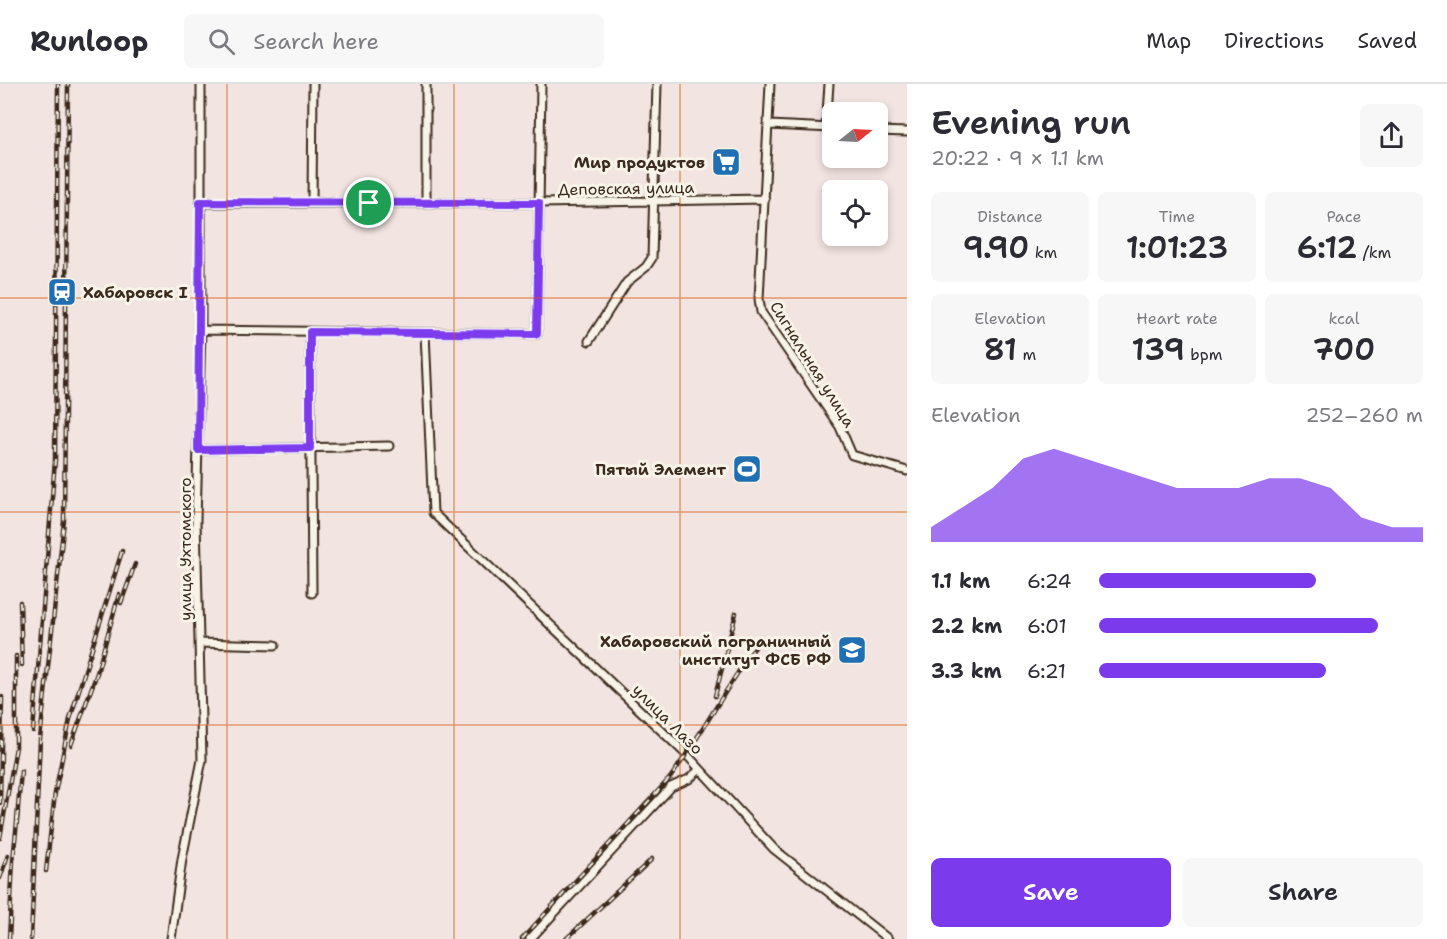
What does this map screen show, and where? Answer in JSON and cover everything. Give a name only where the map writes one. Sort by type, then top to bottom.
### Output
[{"type":"street","name":"улица Ухтомского","points":[[171,939],[182,860],[202,760],[198,450],[201,330],[201,84]]},
{"type":"street","points":[[312,203],[313,84]]},
{"type":"street","points":[[426,84],[426,203]]},
{"type":"street","points":[[201,330],[537,334],[541,84]]},
{"type":"street","points":[[589,340],[627,282],[646,267],[652,258],[657,84]]},
{"type":"street","name":"Сигнальная улица","points":[[770,84],[759,298],[761,312],[840,427],[852,455],[907,471]]},
{"type":"street","points":[[829,84],[829,102]]},
{"type":"street","points":[[769,125],[822,128]]},
{"type":"street","points":[[888,131],[907,132]]},
{"type":"street","name":"Деповская улица","points":[[200,202],[539,203],[765,199]]},
{"type":"street","points":[[310,332],[312,593]]},
{"type":"street","name":"улица Лазо","points":[[425,333],[433,513],[670,738],[774,849],[888,939]]},
{"type":"street","points":[[198,450],[390,446]]},
{"type":"street","points":[[199,643],[275,645]]},
{"type":"street","points":[[530,939],[671,787],[689,779],[699,770]]},
{"type":"railway","points":[[33,731],[55,460],[58,84]]},
{"type":"railway","points":[[31,939],[40,739],[64,521],[68,84]]},
{"type":"railway","points":[[46,871],[55,793],[70,719],[122,551]]},
{"type":"railway","points":[[121,603],[135,564]]},
{"type":"railway","points":[[71,745],[97,673],[119,594]]},
{"type":"railway","points":[[20,602],[22,665]]},
{"type":"railway","points":[[715,696],[736,613]]},
{"type":"railway","points":[[522,939],[670,778],[758,643]]},
{"type":"railway","points":[[0,838],[16,747],[16,656]]},
{"type":"railway","points":[[0,803],[2,697]]},
{"type":"railway","points":[[17,820],[21,771]]},
{"type":"railway","points":[[9,939],[18,812]]},
{"type":"railway","points":[[0,878],[8,855]]},
{"type":"railway","points":[[566,939],[652,859]]},
{"type":"place","name":"Мир продуктов","points":[[726,162]]},
{"type":"place","name":"Хабаровск I","points":[[62,292]]},
{"type":"place","name":"Пятый Элемент","points":[[747,469]]},
{"type":"place","name":"Хабаровский пограничный институт ФСБ РФ","points":[[852,650]]},
{"type":"route","points":[[200,202],[369,203],[539,203],[537,334],[310,332],[310,448],[198,450],[201,330],[200,202]]}]
